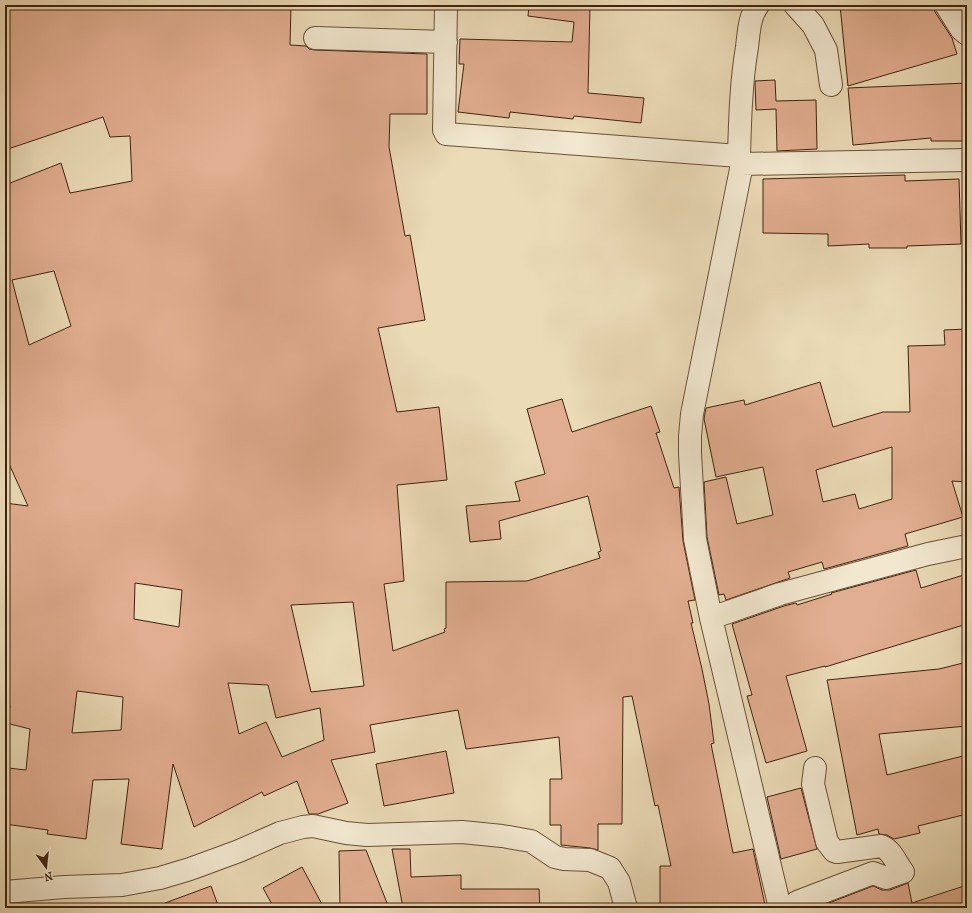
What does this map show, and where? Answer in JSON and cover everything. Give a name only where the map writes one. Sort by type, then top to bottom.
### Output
[{"type":"street","points":[[446,5],[444,130],[446,134],[741,160],[967,160]]},
{"type":"street","points":[[758,5],[754,10],[750,24],[742,79],[741,160],[692,414],[690,436],[695,539],[711,618],[792,907],[873,873],[886,878],[903,872],[887,848],[881,846],[837,852],[832,849],[827,842],[813,784],[816,768]]},
{"type":"street","points":[[795,5],[813,25],[826,50],[831,85]]},
{"type":"street","points":[[946,5],[961,29],[967,34]]},
{"type":"street","points":[[316,38],[446,42]]},
{"type":"street","points":[[711,618],[780,594],[928,554],[967,546]]},
{"type":"street","points":[[5,892],[64,887],[122,885],[160,878],[239,851],[280,833],[313,826],[346,833],[367,835],[462,832],[502,836],[531,841],[555,857],[564,859],[590,860],[610,868],[619,882],[626,908]]},
{"type":"building","points":[[5,5],[291,5],[290,45],[306,46],[309,49],[315,50],[427,54],[427,114],[390,114],[389,147],[405,236],[410,235],[425,320],[378,328],[397,412],[439,407],[447,480],[397,485],[404,581],[384,584],[393,651],[445,632],[446,582],[527,581],[600,558],[598,552],[601,551],[588,496],[499,521],[501,539],[470,542],[466,506],[520,501],[515,482],[545,474],[527,409],[562,399],[572,432],[651,406],[660,432],[656,433],[674,488],[679,487],[683,541],[695,600],[688,601],[693,623],[691,623],[709,704],[714,743],[711,744],[733,853],[753,849],[765,905],[751,908],[660,908],[660,866],[671,866],[658,805],[655,806],[632,696],[623,697],[622,824],[598,824],[598,850],[561,845],[561,825],[550,825],[550,779],[562,779],[559,737],[466,749],[458,710],[370,725],[375,752],[331,760],[348,803],[318,814],[309,814],[297,781],[264,796],[262,792],[194,827],[173,764],[162,849],[121,844],[129,779],[93,780],[86,839],[47,834],[48,830],[5,824],[5,789],[8,768],[26,770],[30,729],[6,723],[10,706],[5,705],[5,503],[28,506],[5,455],[5,185],[61,163],[70,193],[132,181],[130,136],[110,137],[103,117],[5,150]],"holes":[[[54,271],[71,326],[29,345],[12,280]],[[135,583],[182,590],[179,627],[134,619]],[[353,602],[364,686],[311,692],[291,605]],[[228,683],[268,685],[276,718],[320,708],[324,740],[282,757],[266,722],[239,734]],[[77,691],[123,697],[121,730],[72,733]]]},
{"type":"building","points":[[529,5],[590,5],[588,93],[644,98],[641,123],[574,116],[573,119],[510,112],[509,118],[458,112],[464,64],[459,64],[460,39],[572,42],[574,22],[528,16]]},
{"type":"building","points":[[840,5],[934,5],[935,12],[952,38],[957,54],[848,86]]},
{"type":"building","points":[[775,80],[776,101],[816,100],[817,149],[777,151],[776,109],[756,110],[755,81]]},
{"type":"building","points":[[967,83],[967,141],[931,141],[931,138],[853,145],[848,88]]},
{"type":"building","points":[[905,175],[905,181],[959,179],[961,244],[907,246],[907,248],[869,248],[869,244],[828,246],[828,234],[763,233],[763,179]]},
{"type":"building","points":[[967,329],[967,482],[952,481],[963,517],[905,534],[908,546],[824,569],[822,562],[788,572],[790,578],[726,600],[724,594],[719,595],[707,537],[704,482],[726,477],[737,524],[773,515],[763,467],[716,477],[704,419],[706,408],[744,400],[745,405],[820,382],[833,427],[883,412],[910,412],[908,346],[945,345],[944,330]],"holes":[[[892,447],[892,499],[859,509],[855,494],[823,502],[816,470]]]},
{"type":"building","points":[[916,570],[921,588],[967,574],[967,624],[825,667],[786,676],[807,751],[766,763],[747,696],[752,695],[732,624],[784,606],[796,603],[797,605],[832,594],[831,593]]},
{"type":"building","points":[[967,662],[967,726],[879,734],[887,775],[967,755],[967,814],[918,826],[920,833],[894,839],[887,835],[879,834],[878,829],[857,835],[827,680],[939,669]]},
{"type":"building","points":[[446,751],[454,793],[384,806],[376,764]]},
{"type":"building","points":[[801,788],[817,849],[781,859],[767,797]]},
{"type":"building","points":[[392,849],[410,849],[411,877],[461,875],[461,889],[539,889],[540,908],[403,908]]},
{"type":"building","points":[[366,850],[389,908],[340,908],[339,851]]},
{"type":"building","points":[[302,867],[324,908],[274,908],[263,888]]},
{"type":"building","points":[[908,883],[912,903],[967,885],[967,908],[816,908],[873,886],[882,890],[890,890]]},
{"type":"building","points":[[211,886],[219,908],[158,908],[157,906]]}]
